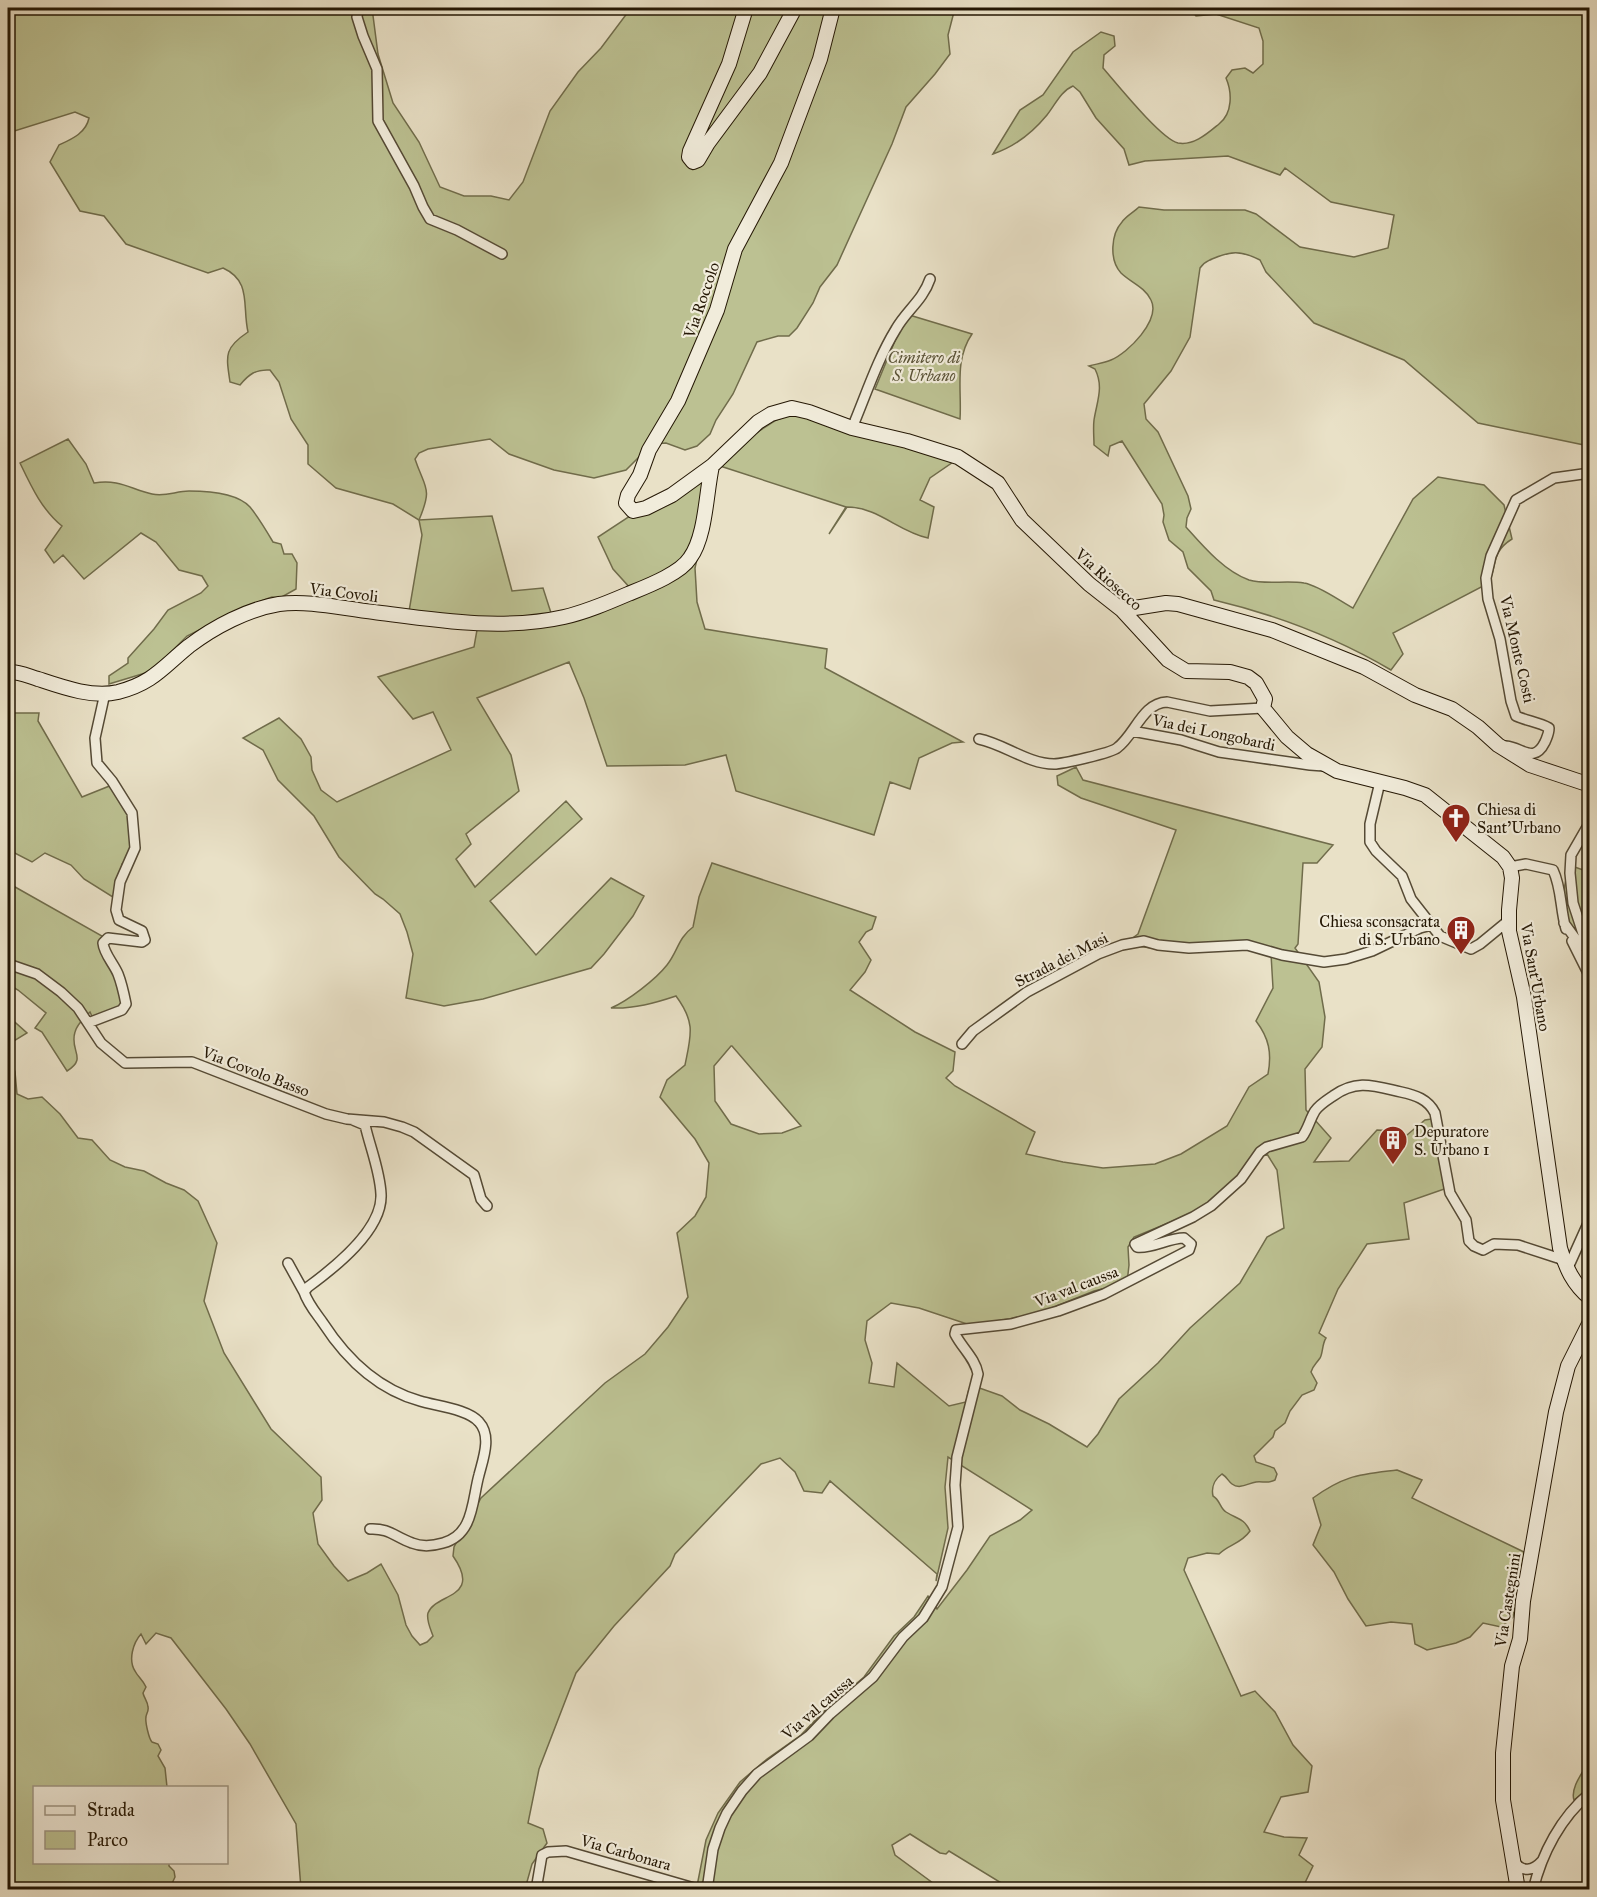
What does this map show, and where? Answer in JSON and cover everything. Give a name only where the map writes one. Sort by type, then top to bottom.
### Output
[{"type":"street","points":[[358,8],[357,17],[360,27],[377,69],[378,121],[430,219],[457,230],[502,254]]},
{"type":"street","points":[[746,8],[729,64],[690,151],[689,157],[692,162],[698,160],[760,73],[795,8]]},
{"type":"street","name":"Via Roccolo","points":[[712,466],[672,495],[646,508],[633,511],[626,503],[650,450],[672,414],[704,343],[742,234],[768,191],[781,163],[820,59],[833,8]]},
{"type":"street","points":[[852,428],[884,350],[906,314],[926,292],[930,279]]},
{"type":"street","name":"Via Riosecco","points":[[712,466],[758,422],[782,410],[792,408],[852,428],[907,441],[958,457],[993,477],[1022,520],[1089,584],[1122,610],[1168,660],[1186,671],[1230,672],[1252,679],[1264,699],[1263,708],[1287,737],[1307,754],[1326,765]]},
{"type":"street","name":"Via Covoli","points":[[8,672],[19,673],[58,686],[105,693],[117,692],[148,681],[191,645],[240,617],[269,606],[297,603],[488,624],[544,621],[585,612],[644,588],[675,571],[690,558],[700,534],[712,466]]},
{"type":"street","name":"Via Monte Costi","points":[[1498,745],[1531,754],[1541,749],[1549,728],[1516,716],[1500,639],[1488,599],[1486,578],[1491,556],[1516,500],[1554,478],[1590,473]]},
{"type":"street","name":"Via Monte Costi","points":[[1122,610],[1166,603],[1178,604],[1282,634],[1364,667],[1415,695],[1452,710],[1478,727],[1498,745],[1530,765],[1587,786]]},
{"type":"street","points":[[88,1023],[122,1010],[126,1004],[118,974],[111,958],[103,949],[103,943],[108,938],[142,942],[146,940],[142,931],[119,920],[116,910],[120,882],[135,848],[132,813],[112,781],[97,763],[95,738],[105,693]]},
{"type":"street","points":[[979,739],[1040,761],[1059,764],[1114,750],[1121,745],[1151,708],[1165,702],[1219,711],[1263,708]]},
{"type":"street","name":"Via dei Longobardi","points":[[1132,731],[1181,740],[1219,752],[1310,765],[1326,765]]},
{"type":"street","points":[[1326,765],[1336,771],[1405,788],[1434,800],[1503,857],[1510,867],[1526,864],[1553,870],[1561,892],[1560,904],[1564,923],[1590,976]]},
{"type":"street","points":[[1380,782],[1370,824],[1370,842],[1402,876],[1411,899],[1440,936],[1471,949],[1508,921]]},
{"type":"street","points":[[1564,923],[1580,945],[1587,946],[1573,903],[1570,873],[1571,855],[1590,822]]},
{"type":"street","name":"Via Sant'Urbano","points":[[1510,867],[1513,888],[1508,921],[1524,997],[1558,1236],[1565,1265],[1580,1291],[1590,1298]]},
{"type":"street","name":"Strada dei Masi","points":[[962,1044],[973,1031],[1027,992],[1098,954],[1122,945],[1144,941],[1158,945],[1189,948],[1247,945],[1282,955],[1324,962],[1346,959],[1372,951],[1416,929],[1432,925]]},
{"type":"street","name":"Via Covolo Basso","points":[[8,964],[30,971],[69,999],[101,1043],[124,1063],[192,1062],[315,1110],[353,1120],[384,1122],[414,1132],[474,1175],[481,1199],[487,1206]]},
{"type":"street","name":"Via val caussa","points":[[703,1890],[708,1883],[713,1849],[720,1828],[726,1813],[742,1791],[758,1774],[809,1736],[830,1714],[873,1677],[903,1637],[923,1618],[942,1587],[958,1527],[955,1485],[957,1457],[978,1377],[976,1366],[957,1339],[956,1330],[1011,1324],[1058,1311],[1104,1294],[1189,1250],[1190,1242],[1182,1238],[1142,1248],[1135,1244],[1211,1206],[1242,1179],[1263,1149],[1281,1141],[1302,1137],[1317,1108],[1345,1088],[1355,1085],[1366,1084],[1416,1096],[1428,1102],[1435,1113],[1450,1193],[1466,1220],[1470,1242],[1474,1246],[1483,1250],[1494,1244],[1518,1245],[1537,1250],[1565,1265]]},
{"type":"street","points":[[304,1292],[345,1257],[379,1213],[381,1192],[365,1125],[353,1120]]},
{"type":"street","points":[[1565,1265],[1590,1220]]},
{"type":"street","points":[[288,1263],[307,1301],[334,1342],[361,1370],[381,1385],[403,1396],[470,1415],[480,1423],[484,1430],[485,1449],[471,1514],[465,1528],[451,1541],[433,1546],[421,1546],[400,1538],[389,1530],[370,1528]]},
{"type":"street","name":"Via Castegnini","points":[[1518,1890],[1503,1800],[1503,1768],[1512,1666],[1520,1639],[1523,1601],[1556,1412],[1568,1366],[1590,1322]]},
{"type":"street","points":[[1533,1890],[1543,1859],[1568,1814],[1590,1793]]},
{"type":"street","name":"Via Carbonara","points":[[536,1890],[542,1855],[548,1852],[566,1851],[703,1890]]},
{"type":"street","points":[[1512,1859],[1519,1867],[1528,1870],[1536,1867],[1543,1859]]},
{"type":"green space","points":[[8,8],[372,8],[378,54],[393,103],[419,142],[440,187],[464,196],[491,196],[509,200],[523,182],[550,111],[578,72],[601,48],[631,8],[955,8],[948,35],[950,54],[906,107],[892,144],[837,265],[820,287],[797,328],[789,336],[778,336],[757,342],[733,394],[710,434],[697,446],[685,450],[666,443],[652,444],[626,470],[594,478],[554,470],[509,454],[490,439],[428,449],[419,453],[415,459],[427,494],[419,520],[393,504],[336,488],[308,464],[308,445],[291,419],[279,382],[270,370],[253,373],[240,385],[230,382],[228,353],[234,343],[248,332],[242,287],[232,273],[223,268],[208,273],[126,244],[104,216],[80,211],[50,162],[59,145],[82,132],[89,118],[75,112],[8,133]]},
{"type":"green space","points":[[1192,8],[1589,8],[1589,446],[1478,423],[1404,360],[1314,323],[1266,272],[1260,260],[1241,253],[1219,256],[1205,262],[1200,268],[1190,337],[1171,371],[1144,404],[1146,419],[1158,432],[1188,496],[1191,509],[1186,527],[1231,571],[1249,580],[1310,584],[1353,608],[1413,499],[1438,477],[1484,485],[1504,505],[1512,539],[1498,554],[1489,583],[1393,633],[1403,654],[1391,670],[1349,647],[1305,628],[1214,600],[1211,591],[1188,568],[1183,552],[1169,540],[1163,522],[1162,504],[1122,441],[1110,446],[1108,456],[1094,445],[1099,382],[1095,369],[1089,366],[1111,360],[1126,350],[1141,335],[1151,317],[1153,308],[1148,295],[1121,273],[1113,254],[1118,227],[1139,207],[1164,210],[1245,210],[1256,214],[1300,247],[1354,257],[1388,248],[1394,215],[1331,202],[1285,168],[1280,175],[1228,156],[1145,161],[1129,165],[1124,149],[1096,118],[1080,92],[1073,86],[1062,95],[1029,133],[1016,143],[993,154],[1020,110],[1043,95],[1073,52],[1101,32],[1114,36],[1115,46],[1104,55],[1103,68],[1150,122],[1178,143],[1190,143],[1205,135],[1227,114],[1230,96],[1226,78],[1232,70],[1245,68],[1253,73],[1263,64],[1263,41],[1259,28],[1216,14],[1196,16]]},
{"type":"green space","name":"Cimitero di S. Urbano","points":[[906,314],[972,334],[966,344],[961,365],[960,419],[875,389]]},
{"type":"green space","points":[[790,415],[799,415],[956,460],[930,478],[920,500],[934,507],[928,538],[907,531],[869,511],[847,507],[829,534],[846,507],[720,466],[715,476],[695,568],[697,602],[705,629],[827,649],[825,668],[963,742],[952,743],[919,758],[910,789],[890,782],[874,835],[736,791],[726,755],[685,765],[607,766],[569,662],[477,698],[511,755],[519,791],[466,834],[471,844],[456,859],[475,887],[566,801],[582,819],[490,901],[536,955],[611,878],[644,896],[633,916],[591,968],[483,999],[444,1006],[406,998],[413,954],[400,914],[375,894],[339,857],[314,816],[278,780],[263,750],[243,738],[279,718],[301,739],[311,757],[312,770],[321,790],[337,802],[451,750],[433,712],[413,719],[378,677],[474,647],[477,630],[407,623],[422,535],[419,520],[492,516],[512,591],[543,588],[552,616],[631,589],[613,569],[598,537],[776,420]]},
{"type":"green space","points":[[68,439],[86,464],[94,483],[118,483],[157,495],[189,491],[213,492],[244,502],[256,515],[273,542],[281,544],[284,554],[292,554],[297,563],[296,589],[280,598],[272,597],[249,605],[187,636],[152,671],[109,684],[109,676],[128,663],[128,658],[168,610],[201,593],[208,586],[202,576],[179,570],[156,542],[141,533],[84,579],[63,555],[54,563],[45,550],[62,526],[43,505],[20,463]]},
{"type":"green space","points":[[8,713],[39,713],[38,721],[82,797],[112,785],[124,799],[135,842],[129,856],[122,864],[116,899],[84,879],[71,865],[45,853],[32,862],[11,851],[8,858]]},
{"type":"green space","points":[[1076,767],[1083,780],[1333,845],[1317,863],[1303,863],[1298,944],[1295,948],[1319,982],[1325,1017],[1322,1047],[1305,1069],[1306,1110],[1331,1138],[1314,1162],[1349,1161],[1377,1130],[1398,1131],[1407,1135],[1425,1120],[1438,1118],[1450,1187],[1404,1203],[1409,1239],[1367,1244],[1338,1289],[1319,1333],[1326,1338],[1321,1356],[1311,1372],[1317,1383],[1314,1390],[1302,1395],[1290,1411],[1285,1423],[1275,1431],[1273,1437],[1254,1456],[1256,1462],[1274,1468],[1277,1474],[1275,1480],[1235,1486],[1222,1474],[1214,1483],[1213,1496],[1224,1510],[1243,1521],[1250,1531],[1243,1539],[1219,1554],[1207,1553],[1188,1558],[1184,1570],[1241,1696],[1255,1691],[1275,1712],[1293,1745],[1312,1766],[1308,1792],[1281,1797],[1264,1832],[1284,1837],[1307,1838],[1299,1855],[1313,1866],[1302,1889],[1011,1889],[949,1851],[946,1854],[940,1853],[910,1834],[892,1845],[895,1855],[941,1889],[709,1890],[697,1886],[706,1840],[718,1813],[740,1782],[801,1735],[822,1713],[864,1677],[894,1636],[914,1617],[928,1596],[937,1609],[990,1536],[1020,1520],[1032,1510],[948,1457],[945,1487],[948,1528],[936,1581],[937,1574],[830,1481],[822,1493],[804,1491],[795,1472],[780,1458],[761,1464],[675,1554],[670,1566],[614,1626],[576,1673],[539,1769],[528,1823],[543,1829],[547,1843],[532,1864],[525,1889],[301,1889],[296,1824],[250,1744],[171,1638],[156,1633],[146,1644],[141,1634],[134,1647],[132,1662],[146,1687],[143,1693],[148,1708],[147,1726],[152,1742],[158,1744],[161,1750],[158,1756],[165,1768],[167,1786],[33,1786],[33,1864],[169,1864],[175,1877],[169,1890],[8,1889],[8,1048],[15,1072],[17,1094],[28,1099],[42,1097],[60,1114],[78,1138],[92,1140],[110,1160],[125,1167],[144,1171],[184,1190],[198,1201],[217,1243],[204,1301],[224,1353],[271,1429],[321,1477],[322,1500],[313,1513],[318,1544],[348,1581],[381,1564],[398,1595],[406,1625],[420,1645],[433,1636],[428,1616],[432,1607],[460,1588],[463,1580],[461,1570],[453,1556],[454,1547],[481,1498],[605,1383],[645,1354],[668,1327],[688,1297],[677,1233],[695,1216],[706,1197],[709,1163],[695,1139],[660,1097],[667,1080],[685,1065],[690,1037],[687,1014],[676,996],[628,1008],[611,1008],[656,977],[671,960],[681,940],[693,927],[699,897],[712,863],[876,917],[872,929],[866,932],[859,942],[871,960],[865,972],[850,990],[915,1032],[955,1052],[953,1071],[946,1078],[955,1086],[1035,1132],[1026,1154],[1103,1168],[1155,1164],[1181,1154],[1227,1126],[1249,1087],[1268,1074],[1270,1059],[1268,1046],[1256,1021],[1273,988],[1271,954],[1255,949],[1166,950],[1137,946],[1134,937],[1138,934],[1176,830],[1081,798],[1058,785],[1057,776]],"holes":[[[732,1046],[801,1126],[782,1133],[759,1134],[731,1124],[715,1101],[714,1066]],[[1267,1154],[1277,1170],[1284,1228],[1267,1237],[1240,1283],[1190,1328],[1158,1363],[1119,1399],[1098,1434],[1087,1447],[1020,1410],[1002,1396],[974,1386],[969,1389],[966,1402],[949,1406],[897,1363],[894,1387],[869,1383],[872,1363],[865,1340],[867,1321],[891,1303],[919,1308],[970,1325],[1034,1315],[1094,1291],[1127,1283],[1128,1247],[1134,1237],[1200,1210],[1223,1192],[1249,1163]]]},
{"type":"green space","points":[[1569,865],[1589,872],[1589,960],[1568,928],[1563,894]]},
{"type":"green space","points":[[8,883],[102,936],[100,940],[130,1001],[95,1023],[90,1012],[83,1019],[76,1029],[74,1039],[76,1062],[67,1071],[42,1032],[35,1028],[46,1013],[8,984]]},
{"type":"green space","points":[[8,1016],[27,1033],[12,1042],[8,1048]]},
{"type":"green space","points":[[1397,1470],[1422,1480],[1412,1498],[1524,1552],[1513,1617],[1501,1627],[1483,1623],[1470,1637],[1427,1650],[1415,1644],[1412,1624],[1391,1622],[1366,1626],[1348,1599],[1334,1572],[1313,1545],[1321,1525],[1313,1498],[1352,1477]]},
{"type":"green space","points":[[1589,1761],[1589,1788],[1574,1800],[1575,1785]]},
{"type":"place","name":"Chiesa di Sant'Urbano","points":[[1456,844]]},
{"type":"place","name":"Chiesa sconsacrata di S. Urbano","points":[[1461,956]]},
{"type":"place","name":"Depuratore S. Urbano 1","points":[[1393,1166]]}]
